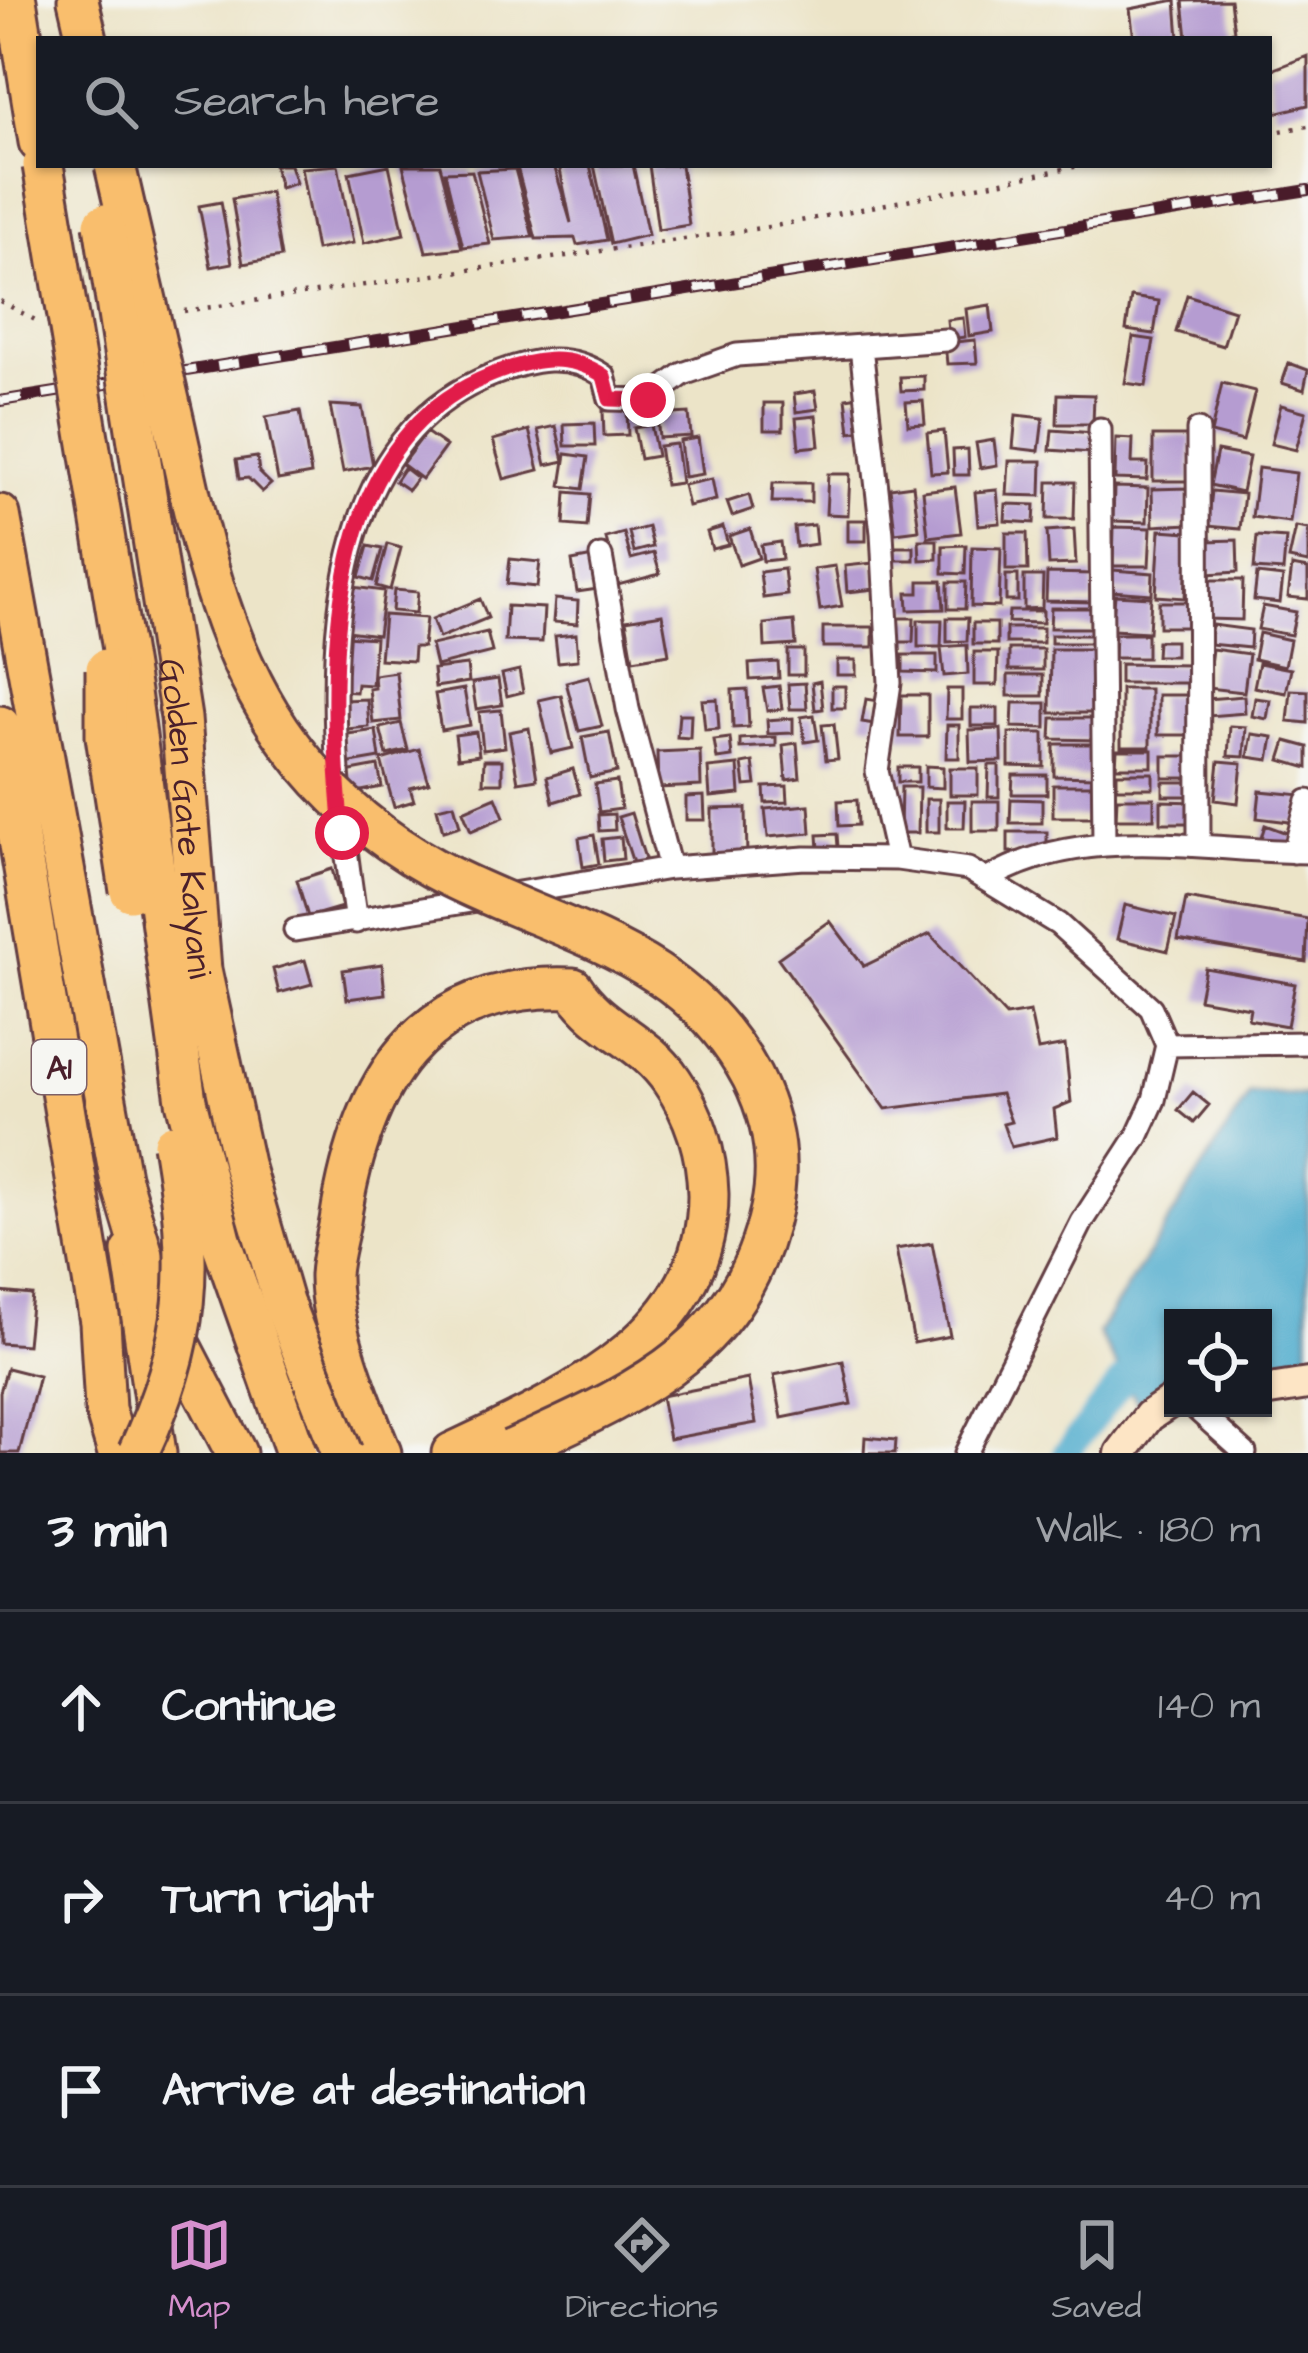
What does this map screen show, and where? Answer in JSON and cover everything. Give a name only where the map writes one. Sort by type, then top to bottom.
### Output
[{"type":"highway","points":[[16,0],[36,123]]},
{"type":"highway","points":[[73,0],[75,36]]},
{"type":"highway","points":[[73,0],[86,36]]},
{"type":"highway","name":"Golden Gate Kalyani","points":[[43,168],[107,555],[186,1100],[221,1240],[296,1453]]},
{"type":"highway","name":"Golden Gate Kalyani","points":[[95,168],[182,718],[201,970],[243,1164],[276,1281],[342,1453]]},
{"type":"highway","points":[[116,168],[209,567],[236,655],[272,719],[322,784],[407,853],[607,943],[686,993],[722,1027],[765,1107],[775,1149],[775,1192],[759,1255],[734,1302],[690,1353],[664,1373],[505,1453]]},
{"type":"highway","name":"A1","points":[[0,515],[120,1177],[156,1299],[236,1453]]},
{"type":"highway","points":[[107,555],[106,736],[181,1187],[187,1292],[170,1383],[138,1453]]},
{"type":"highway","name":"A1","points":[[0,726],[94,1281],[105,1409],[118,1453]]},
{"type":"highway","points":[[381,1453],[343,1341],[330,1278],[355,1139],[402,1057],[445,1019],[513,990],[573,988],[592,1017],[638,1044],[683,1099],[707,1174],[705,1232],[670,1310],[624,1358],[547,1407],[452,1453]]},
{"type":"main road","points":[[120,1177],[159,1453]]},
{"type":"main road","points":[[105,1409],[107,1453]]},
{"type":"street","points":[[356,922],[334,740],[333,661],[358,531],[392,454],[452,391],[528,361],[580,360],[604,376],[610,399],[648,400],[682,374],[737,355],[946,340]]},
{"type":"street","points":[[861,347],[890,683],[877,771],[897,859]]},
{"type":"street","points":[[1100,429],[1104,844]]},
{"type":"street","points":[[1198,430],[1199,845]]},
{"type":"street","points":[[602,556],[623,687],[670,868]]},
{"type":"street","points":[[988,879],[1046,852],[1104,844],[1301,852],[1308,802]]},
{"type":"street","points":[[295,930],[670,868],[805,858],[897,859],[968,869],[1058,924],[1151,1008],[1167,1046],[1137,1137],[1071,1242],[966,1453]]},
{"type":"street","points":[[1167,1046],[1308,1043]]},
{"type":"street","points":[[1272,1390],[1308,1384]]},
{"type":"street","points":[[1121,1453],[1149,1416],[1164,1406]]},
{"type":"street","points":[[1205,1417],[1245,1453]]},
{"type":"path","points":[[1272,133],[1308,127]]},
{"type":"path","points":[[168,313],[776,226],[1069,168]]},
{"type":"path","points":[[0,301],[56,328]]},
{"type":"water","points":[[1250,1093],[1308,1096],[1308,1368],[1272,1376],[1272,1309],[1164,1309],[1164,1385],[1137,1402],[1098,1333]]},
{"type":"building","points":[[1176,0],[1179,36],[1134,36],[1130,9]]},
{"type":"building","points":[[1230,0],[1234,32],[1187,36],[1183,1]]},
{"type":"building","points":[[1308,56],[1308,105],[1275,113],[1272,70]]},
{"type":"building","points":[[275,168],[291,168],[296,183],[280,188]]},
{"type":"building","points":[[301,168],[339,168],[353,243],[316,250]]},
{"type":"building","points":[[390,168],[404,234],[364,243],[349,173]]},
{"type":"building","points":[[404,168],[441,168],[462,248],[426,252]]},
{"type":"building","points":[[517,168],[555,168],[571,223],[560,168],[591,168],[607,240],[577,245],[575,238],[536,239]]},
{"type":"building","points":[[595,168],[634,168],[648,235],[611,244]]},
{"type":"building","points":[[649,168],[681,168],[689,225],[658,230]]},
{"type":"building","points":[[515,169],[533,237],[494,240],[477,171]]},
{"type":"building","points":[[472,171],[490,244],[463,247],[445,172]]},
{"type":"building","points":[[270,192],[281,257],[243,264],[232,199]]},
{"type":"building","points":[[221,202],[232,263],[211,267],[199,206]]},
{"type":"building","points":[[1187,295],[1234,310],[1223,346],[1176,332]]},
{"type":"building","points":[[1131,297],[1159,301],[1154,334],[1126,330]]},
{"type":"building","points":[[990,305],[993,332],[969,336],[966,309]]},
{"type":"building","points":[[963,318],[965,337],[949,339],[947,320]]},
{"type":"building","points":[[1133,337],[1154,340],[1146,386],[1125,383]]},
{"type":"building","points":[[975,340],[977,363],[947,364],[945,343]]},
{"type":"building","points":[[1289,363],[1308,370],[1304,390],[1282,383]]},
{"type":"building","points":[[924,376],[924,390],[901,391],[900,377]]},
{"type":"building","points":[[1222,383],[1255,391],[1243,441],[1211,433]]},
{"type":"building","points":[[815,391],[818,409],[796,412],[794,394]]},
{"type":"building","points":[[1058,394],[1094,395],[1093,424],[1057,424]]},
{"type":"building","points":[[859,396],[863,430],[850,432],[846,398]]},
{"type":"building","points":[[923,401],[925,424],[908,425],[906,402]]},
{"type":"building","points":[[764,403],[783,403],[783,430],[764,430]]},
{"type":"building","points":[[330,405],[362,407],[373,466],[343,472]]},
{"type":"building","points":[[1281,405],[1306,412],[1296,450],[1271,444]]},
{"type":"building","points":[[627,410],[628,435],[604,436],[603,411]]},
{"type":"building","points":[[300,411],[311,474],[278,480],[266,417]]},
{"type":"building","points":[[689,413],[691,436],[659,438],[657,415]]},
{"type":"building","points":[[1016,415],[1043,418],[1039,451],[1013,448]]},
{"type":"building","points":[[816,416],[819,446],[799,448],[796,418]]},
{"type":"building","points":[[594,423],[595,446],[565,446],[564,424]]},
{"type":"building","points":[[651,425],[657,456],[640,459],[634,428]]},
{"type":"building","points":[[556,426],[564,461],[546,465],[538,430]]},
{"type":"building","points":[[529,430],[539,470],[504,479],[493,440]]},
{"type":"building","points":[[1052,430],[1094,433],[1093,453],[1050,450]]},
{"type":"building","points":[[944,431],[948,472],[931,473],[927,433]]},
{"type":"building","points":[[426,432],[446,446],[422,479],[402,464]]},
{"type":"building","points":[[1153,436],[1191,436],[1191,481],[1153,481]]},
{"type":"building","points":[[698,438],[703,474],[684,477],[680,441]]},
{"type":"building","points":[[1116,438],[1133,439],[1132,463],[1148,463],[1147,480],[1115,479]]},
{"type":"building","points":[[994,440],[997,465],[980,468],[976,443]]},
{"type":"building","points":[[676,444],[681,483],[665,485],[659,446]]},
{"type":"building","points":[[968,449],[969,475],[954,475],[953,450]]},
{"type":"building","points":[[1217,451],[1249,457],[1242,492],[1210,485]]},
{"type":"building","points":[[566,454],[588,457],[583,489],[561,486]]},
{"type":"building","points":[[257,457],[259,472],[271,484],[262,492],[248,478],[239,479],[236,460]]},
{"type":"building","points":[[1009,461],[1042,461],[1041,496],[1007,495]]},
{"type":"building","points":[[404,468],[417,478],[408,490],[395,481]]},
{"type":"building","points":[[1258,468],[1296,473],[1290,522],[1252,517]]},
{"type":"building","points":[[828,474],[850,474],[848,515],[826,514]]},
{"type":"building","points":[[712,479],[716,500],[688,506],[683,485]]},
{"type":"building","points":[[1048,482],[1075,482],[1074,519],[1047,519]]},
{"type":"building","points":[[773,483],[811,483],[811,502],[772,502]]},
{"type":"building","points":[[913,485],[919,530],[895,533],[890,488]]},
{"type":"building","points":[[955,487],[961,533],[928,537],[923,491]]},
{"type":"building","points":[[1114,487],[1148,488],[1147,522],[1113,521]]},
{"type":"building","points":[[1188,488],[1189,524],[1153,526],[1152,489]]},
{"type":"building","points":[[997,490],[1000,523],[978,525],[975,492]]},
{"type":"building","points":[[1212,491],[1244,494],[1240,529],[1208,526]]},
{"type":"building","points":[[566,492],[590,494],[587,527],[564,525]]},
{"type":"building","points":[[749,495],[753,509],[732,516],[727,502]]},
{"type":"building","points":[[1006,504],[1035,505],[1034,523],[1005,521]]},
{"type":"building","points":[[848,520],[866,520],[866,541],[848,541]]},
{"type":"building","points":[[814,525],[816,544],[796,547],[794,527]]},
{"type":"building","points":[[648,527],[653,547],[634,552],[629,532]]},
{"type":"building","points":[[723,527],[728,545],[712,549],[707,532]]},
{"type":"building","points":[[1114,527],[1151,528],[1149,566],[1113,566]]},
{"type":"building","points":[[1296,527],[1308,529],[1308,563],[1289,559]]},
{"type":"building","points":[[750,529],[759,558],[739,565],[729,536]]},
{"type":"building","points":[[1074,529],[1076,564],[1049,565],[1047,531]]},
{"type":"building","points":[[1160,530],[1188,532],[1185,598],[1156,596]]},
{"type":"building","points":[[624,533],[631,559],[654,553],[660,574],[618,585],[606,538]]},
{"type":"building","points":[[1006,533],[1027,533],[1028,570],[1006,570]]},
{"type":"building","points":[[1257,536],[1286,538],[1283,571],[1254,569]]},
{"type":"building","points":[[919,540],[937,540],[937,559],[920,560]]},
{"type":"building","points":[[1237,540],[1238,572],[1207,574],[1206,541]]},
{"type":"building","points":[[780,542],[782,559],[763,561],[761,545]]},
{"type":"building","points":[[387,544],[401,548],[390,590],[376,586]]},
{"type":"building","points":[[966,545],[965,574],[943,573],[943,546]]},
{"type":"building","points":[[368,546],[382,549],[373,581],[359,577]]},
{"type":"building","points":[[895,547],[914,547],[914,560],[895,560]]},
{"type":"building","points":[[972,547],[1001,548],[999,607],[971,606]]},
{"type":"building","points":[[593,557],[598,589],[577,592],[572,561]]},
{"type":"building","points":[[510,559],[540,562],[537,587],[507,584]]},
{"type":"building","points":[[874,563],[876,589],[847,592],[845,566]]},
{"type":"building","points":[[835,566],[842,606],[820,610],[814,569]]},
{"type":"building","points":[[1292,566],[1308,569],[1308,599],[1288,597]]},
{"type":"building","points":[[784,569],[787,595],[763,598],[760,572]]},
{"type":"building","points":[[1112,570],[1153,573],[1152,594],[1111,591]]},
{"type":"building","points":[[1047,573],[1093,574],[1093,602],[1046,601]]},
{"type":"building","points":[[1257,574],[1283,577],[1280,603],[1254,600]]},
{"type":"building","points":[[1006,575],[1018,575],[1018,601],[1006,601]]},
{"type":"building","points":[[1024,576],[1043,576],[1042,608],[1024,609]]},
{"type":"building","points":[[1206,580],[1243,580],[1242,620],[1206,619]]},
{"type":"building","points":[[919,581],[942,581],[944,609],[908,610],[907,593],[919,593]]},
{"type":"building","points":[[948,582],[966,582],[965,609],[948,609]]},
{"type":"building","points":[[353,587],[384,591],[378,635],[347,631]]},
{"type":"building","points":[[394,590],[418,592],[416,613],[392,611]]},
{"type":"building","points":[[1115,595],[1151,597],[1149,632],[1112,630]]},
{"type":"building","points":[[480,599],[488,618],[439,638],[432,619]]},
{"type":"building","points":[[555,599],[578,601],[577,624],[553,622]]},
{"type":"building","points":[[1159,602],[1193,602],[1193,627],[1159,627]]},
{"type":"building","points":[[507,606],[544,608],[542,642],[505,641]]},
{"type":"building","points":[[1263,606],[1296,612],[1291,635],[1258,629]]},
{"type":"building","points":[[1051,608],[1096,608],[1096,628],[1050,628]]},
{"type":"building","points":[[1009,611],[1043,611],[1043,623],[1008,622]]},
{"type":"building","points":[[662,614],[669,654],[633,660],[626,620]]},
{"type":"building","points":[[384,615],[426,618],[423,647],[414,647],[413,661],[380,659]]},
{"type":"building","points":[[893,618],[914,618],[913,642],[893,642]]},
{"type":"building","points":[[947,618],[968,618],[967,641],[947,642]]},
{"type":"building","points":[[918,620],[942,620],[941,647],[918,647]]},
{"type":"building","points":[[794,621],[796,645],[765,647],[764,624]]},
{"type":"building","points":[[973,623],[997,623],[997,644],[973,644]]},
{"type":"building","points":[[1212,625],[1251,630],[1250,648],[1209,644]]},
{"type":"building","points":[[823,627],[873,627],[873,647],[823,647]]},
{"type":"building","points":[[1006,628],[1043,628],[1043,643],[1006,643]]},
{"type":"building","points":[[487,632],[492,652],[436,666],[431,645]]},
{"type":"building","points":[[1259,633],[1290,640],[1285,666],[1254,659]]},
{"type":"building","points":[[576,634],[578,660],[558,662],[555,636]]},
{"type":"building","points":[[1115,634],[1147,634],[1147,658],[1114,658]]},
{"type":"building","points":[[1051,635],[1098,635],[1098,643],[1051,643]]},
{"type":"building","points":[[345,636],[375,638],[372,685],[357,684],[356,692],[341,691]]},
{"type":"building","points":[[1157,641],[1175,641],[1175,656],[1156,656]]},
{"type":"building","points":[[967,645],[968,674],[944,676],[941,647]]},
{"type":"building","points":[[1009,649],[1043,649],[1043,670],[1009,670]]},
{"type":"building","points":[[1051,649],[1097,649],[1096,713],[1050,713]]},
{"type":"building","points":[[1212,649],[1249,654],[1244,692],[1207,688]]},
{"type":"building","points":[[788,650],[804,650],[804,675],[788,675]]},
{"type":"building","points":[[974,652],[998,652],[997,685],[974,685]]},
{"type":"building","points":[[903,655],[937,655],[937,673],[903,672]]},
{"type":"building","points":[[837,660],[856,660],[856,675],[837,675]]},
{"type":"building","points":[[778,662],[779,678],[750,680],[749,664]]},
{"type":"building","points":[[1259,663],[1291,669],[1286,693],[1254,687]]},
{"type":"building","points":[[1120,664],[1190,665],[1189,683],[1120,683]]},
{"type":"building","points":[[467,665],[469,682],[435,687],[433,669]]},
{"type":"building","points":[[519,670],[523,692],[507,696],[502,674]]},
{"type":"building","points":[[396,672],[401,720],[373,723],[369,689],[375,688],[374,675]]},
{"type":"building","points":[[1008,675],[1043,675],[1043,696],[1008,696]]},
{"type":"building","points":[[589,676],[602,726],[579,731],[566,682]]},
{"type":"building","points":[[498,679],[502,705],[476,709],[472,683]]},
{"type":"building","points":[[820,681],[823,709],[815,710],[812,683]]},
{"type":"building","points":[[805,683],[807,709],[790,709],[788,684]]},
{"type":"building","points":[[779,686],[782,709],[767,711],[763,688]]},
{"type":"building","points":[[832,686],[845,686],[845,708],[832,708]]},
{"type":"building","points":[[464,689],[470,725],[441,730],[435,694]]},
{"type":"building","points":[[747,689],[749,727],[733,728],[732,690]]},
{"type":"building","points":[[947,689],[962,689],[962,719],[946,719]]},
{"type":"building","points":[[1121,689],[1150,689],[1150,747],[1121,747]]},
{"type":"building","points":[[1291,690],[1308,691],[1308,723],[1288,721]]},
{"type":"building","points":[[561,695],[573,748],[551,753],[539,700]]},
{"type":"building","points":[[901,695],[928,695],[928,737],[900,737]]},
{"type":"building","points":[[1158,695],[1190,695],[1190,735],[1158,735]]},
{"type":"building","points":[[1244,696],[1245,713],[1208,716],[1207,699]]},
{"type":"building","points":[[1255,698],[1270,700],[1267,719],[1252,716]]},
{"type":"building","points":[[367,699],[369,727],[346,729],[344,700]]},
{"type":"building","points":[[717,699],[719,729],[705,730],[702,700]]},
{"type":"building","points":[[866,699],[878,701],[874,724],[862,722]]},
{"type":"building","points":[[1013,703],[1046,703],[1046,728],[1012,727]]},
{"type":"building","points":[[971,708],[998,708],[998,726],[971,726]]},
{"type":"building","points":[[501,710],[505,747],[483,750],[479,712]]},
{"type":"building","points":[[679,714],[691,714],[690,738],[677,737]]},
{"type":"building","points":[[814,715],[818,740],[805,742],[801,717]]},
{"type":"building","points":[[793,718],[793,733],[768,734],[767,720]]},
{"type":"building","points":[[1052,718],[1098,718],[1098,740],[1051,739]]},
{"type":"building","points":[[401,723],[408,750],[387,755],[380,728]]},
{"type":"building","points":[[834,724],[838,759],[826,760],[822,725]]},
{"type":"building","points":[[947,725],[959,725],[959,758],[946,758]]},
{"type":"building","points":[[1230,726],[1246,727],[1244,757],[1228,756]]},
{"type":"building","points":[[529,728],[537,779],[518,782],[509,732]]},
{"type":"building","points":[[1001,729],[1002,761],[970,762],[969,730]]},
{"type":"building","points":[[376,730],[380,758],[345,764],[341,735]]},
{"type":"building","points":[[476,732],[479,755],[458,758],[455,735]]},
{"type":"building","points":[[609,732],[617,772],[590,778],[582,737]]},
{"type":"building","points":[[1009,733],[1044,733],[1044,767],[1009,766]]},
{"type":"building","points":[[1252,734],[1273,737],[1269,760],[1248,757]]},
{"type":"building","points":[[776,737],[776,746],[740,748],[740,739]]},
{"type":"building","points":[[730,738],[732,757],[717,759],[714,740]]},
{"type":"building","points":[[1286,741],[1308,747],[1308,768],[1280,760]]},
{"type":"building","points":[[797,743],[800,778],[786,780],[783,745]]},
{"type":"building","points":[[1054,744],[1096,744],[1095,777],[1054,776]]},
{"type":"building","points":[[419,749],[429,783],[410,788],[414,801],[394,807],[381,760]]},
{"type":"building","points":[[700,750],[701,786],[658,788],[657,752]]},
{"type":"building","points":[[1117,750],[1152,750],[1152,767],[1116,767]]},
{"type":"building","points":[[1163,756],[1192,756],[1192,778],[1163,778]]},
{"type":"building","points":[[484,760],[502,760],[502,783],[483,783]]},
{"type":"building","points":[[1219,761],[1242,763],[1238,803],[1215,800]]},
{"type":"building","points":[[753,762],[756,785],[745,786],[742,764]]},
{"type":"building","points":[[738,765],[740,794],[710,797],[708,768]]},
{"type":"building","points":[[989,765],[999,765],[999,797],[988,797]]},
{"type":"building","points":[[378,766],[382,787],[351,793],[346,772]]},
{"type":"building","points":[[926,766],[943,767],[943,788],[926,787]]},
{"type":"building","points":[[898,767],[918,767],[918,782],[898,782]]},
{"type":"building","points":[[950,768],[978,768],[978,795],[950,795]]},
{"type":"building","points":[[573,769],[580,794],[553,802],[547,777]]},
{"type":"building","points":[[1117,773],[1153,773],[1153,788],[1117,788]]},
{"type":"building","points":[[1013,775],[1047,775],[1047,794],[1012,794]]},
{"type":"building","points":[[617,781],[621,809],[599,812],[595,784]]},
{"type":"building","points":[[1163,782],[1190,782],[1190,796],[1163,796]]},
{"type":"building","points":[[1053,785],[1093,785],[1092,817],[1053,817]]},
{"type":"building","points":[[787,786],[788,802],[765,803],[764,787]]},
{"type":"building","points":[[901,787],[919,787],[918,833],[900,833]]},
{"type":"building","points":[[1260,791],[1302,795],[1298,823],[1257,818]]},
{"type":"building","points":[[704,796],[705,820],[686,820],[686,797]]},
{"type":"building","points":[[496,797],[504,817],[471,831],[463,811]]},
{"type":"building","points":[[1117,798],[1154,798],[1154,819],[1116,819]]},
{"type":"building","points":[[926,799],[939,799],[939,832],[926,832]]},
{"type":"building","points":[[1011,799],[1042,800],[1042,823],[1010,823]]},
{"type":"building","points":[[857,800],[858,825],[839,826],[838,801]]},
{"type":"building","points":[[947,801],[965,801],[964,828],[947,828]]},
{"type":"building","points":[[972,801],[999,801],[999,831],[972,831]]},
{"type":"building","points":[[1161,801],[1196,802],[1196,823],[1161,823]]},
{"type":"building","points":[[454,804],[460,826],[443,831],[437,808]]},
{"type":"building","points":[[809,805],[811,833],[768,837],[765,809]]},
{"type":"building","points":[[746,808],[747,858],[712,859],[712,809]]},
{"type":"building","points":[[631,813],[647,865],[635,869],[618,817]]},
{"type":"building","points":[[614,814],[615,830],[599,831],[598,815]]},
{"type":"building","points":[[1265,825],[1295,836],[1290,849],[1261,838]]},
{"type":"building","points":[[1008,832],[1047,832],[1047,852],[1008,852]]},
{"type":"building","points":[[837,834],[838,847],[819,849],[818,835]]},
{"type":"building","points":[[594,835],[599,864],[583,867],[579,838]]},
{"type":"building","points":[[621,837],[623,859],[604,861],[602,839]]},
{"type":"building","points":[[332,869],[342,907],[308,917],[297,880]]},
{"type":"building","points":[[1186,898],[1308,919],[1306,962],[1178,940]]},
{"type":"building","points":[[1125,905],[1176,917],[1168,951],[1117,939]]},
{"type":"building","points":[[830,921],[864,966],[930,934],[1006,1016],[1030,1012],[1038,1050],[1065,1045],[1071,1102],[1054,1109],[1057,1137],[1011,1147],[1003,1124],[1011,1122],[1001,1094],[886,1109],[778,958]]},
{"type":"building","points":[[305,960],[312,984],[279,993],[273,969]]},
{"type":"building","points":[[382,964],[385,994],[347,999],[343,970]]},
{"type":"building","points":[[1205,968],[1295,984],[1287,1026],[1248,1019],[1250,1008],[1199,999]]},
{"type":"building","points":[[1193,1092],[1209,1105],[1194,1123],[1178,1110]]},
{"type":"building","points":[[932,1243],[950,1336],[914,1343],[896,1249]]},
{"type":"building","points":[[0,1292],[32,1295],[27,1345],[0,1343]]},
{"type":"building","points":[[843,1361],[851,1404],[782,1418],[774,1375]]},
{"type":"building","points":[[7,1368],[39,1376],[19,1453],[0,1453],[0,1392]]},
{"type":"building","points":[[748,1379],[756,1423],[669,1439],[661,1396]]},
{"type":"building","points":[[865,1437],[896,1440],[895,1453],[864,1453]]},
{"type":"waterway","points":[[1066,1453],[1124,1379]]},
{"type":"railway","points":[[0,401],[1308,190]]},
{"type":"route","points":[[342,833],[333,661],[341,596],[358,531],[392,454],[452,391],[528,361],[580,360],[604,376],[610,399],[648,400]]}]
